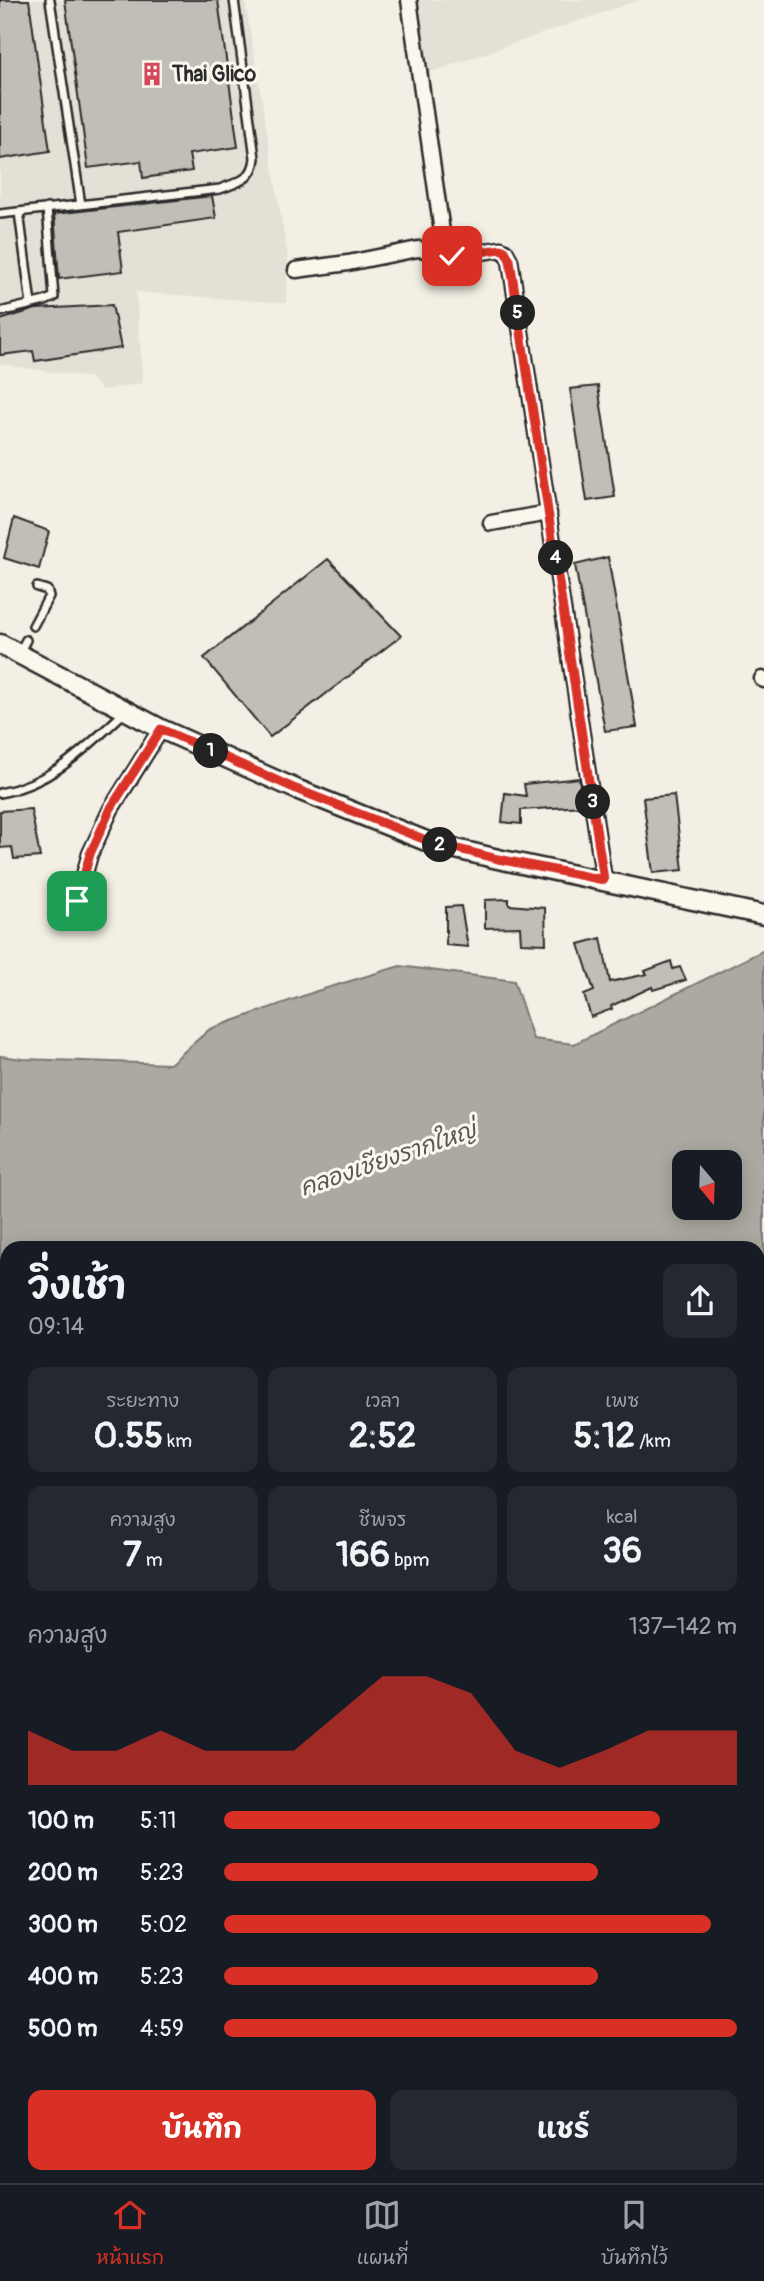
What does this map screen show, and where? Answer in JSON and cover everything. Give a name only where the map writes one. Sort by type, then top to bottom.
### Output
[{"type":"street","points":[[409,0],[447,254]]},
{"type":"street","points":[[296,270],[348,263],[418,248],[434,255],[452,256],[501,249],[508,254],[604,880]]},
{"type":"street","points":[[491,523],[549,513]]},
{"type":"street","points":[[0,644],[23,647],[126,711],[161,729],[296,789],[431,842],[498,859],[764,915]]},
{"type":"street","points":[[77,901],[90,854],[111,808],[161,729]]},
{"type":"lane","points":[[50,0],[81,205]]},
{"type":"lane","points":[[0,214],[220,188],[247,179],[254,167],[254,148],[234,0]]},
{"type":"lane","points":[[0,312],[54,297],[47,208]]},
{"type":"lane","points":[[19,212],[31,304]]},
{"type":"lane","points":[[33,626],[49,596],[46,589],[37,587]]},
{"type":"lane","points":[[0,793],[43,779],[65,766],[126,711]]},
{"type":"shaded area","points":[[0,0],[245,0],[288,258],[286,303],[136,292],[143,383],[101,390],[91,378],[0,364]]},
{"type":"shaded area","points":[[404,0],[639,0],[417,77]]},
{"type":"water","name":"คลองเชียงรากใหญ่","points":[[764,950],[764,1241],[0,1241],[0,1056],[170,1064],[210,1029],[317,991],[400,966],[514,981],[533,1039],[574,1044]]},
{"type":"building","points":[[0,0],[29,0],[50,151],[0,159]]},
{"type":"building","name":"Thai Glico","points":[[65,0],[218,0],[238,147],[189,154],[192,171],[143,178],[141,161],[88,168]]},
{"type":"building","points":[[212,196],[216,218],[118,232],[123,271],[59,279],[54,214]]},
{"type":"building","points":[[112,305],[121,348],[35,361],[33,351],[0,355],[0,320],[36,309]]},
{"type":"building","points":[[598,386],[615,497],[587,501],[570,389]]},
{"type":"building","points":[[14,518],[49,531],[39,569],[4,558]]},
{"type":"building","points":[[608,557],[637,727],[605,731],[575,565]]},
{"type":"building","points":[[328,559],[401,636],[270,737],[204,658]]},
{"type":"building","points":[[579,778],[583,806],[521,810],[521,824],[502,822],[505,793],[526,796],[524,784]]},
{"type":"building","points":[[674,795],[683,870],[653,873],[643,798]]},
{"type":"building","points":[[31,809],[40,857],[14,859],[12,847],[0,848],[0,811]]},
{"type":"building","points":[[509,899],[509,905],[545,908],[546,944],[521,943],[520,927],[485,928],[485,900]]},
{"type":"building","points":[[461,906],[468,947],[446,945],[446,907]]},
{"type":"building","points":[[601,938],[610,982],[647,974],[645,971],[671,961],[673,969],[680,967],[686,980],[653,990],[652,987],[591,1017],[584,995],[594,991],[579,944]]},
{"type":"place","name":"Thai Glico","points":[[152,74]]},
{"type":"route","points":[[77,901],[90,854],[111,808],[161,729],[296,789],[431,842],[498,859],[604,880],[510,260],[508,254],[501,249],[452,256]]}]
